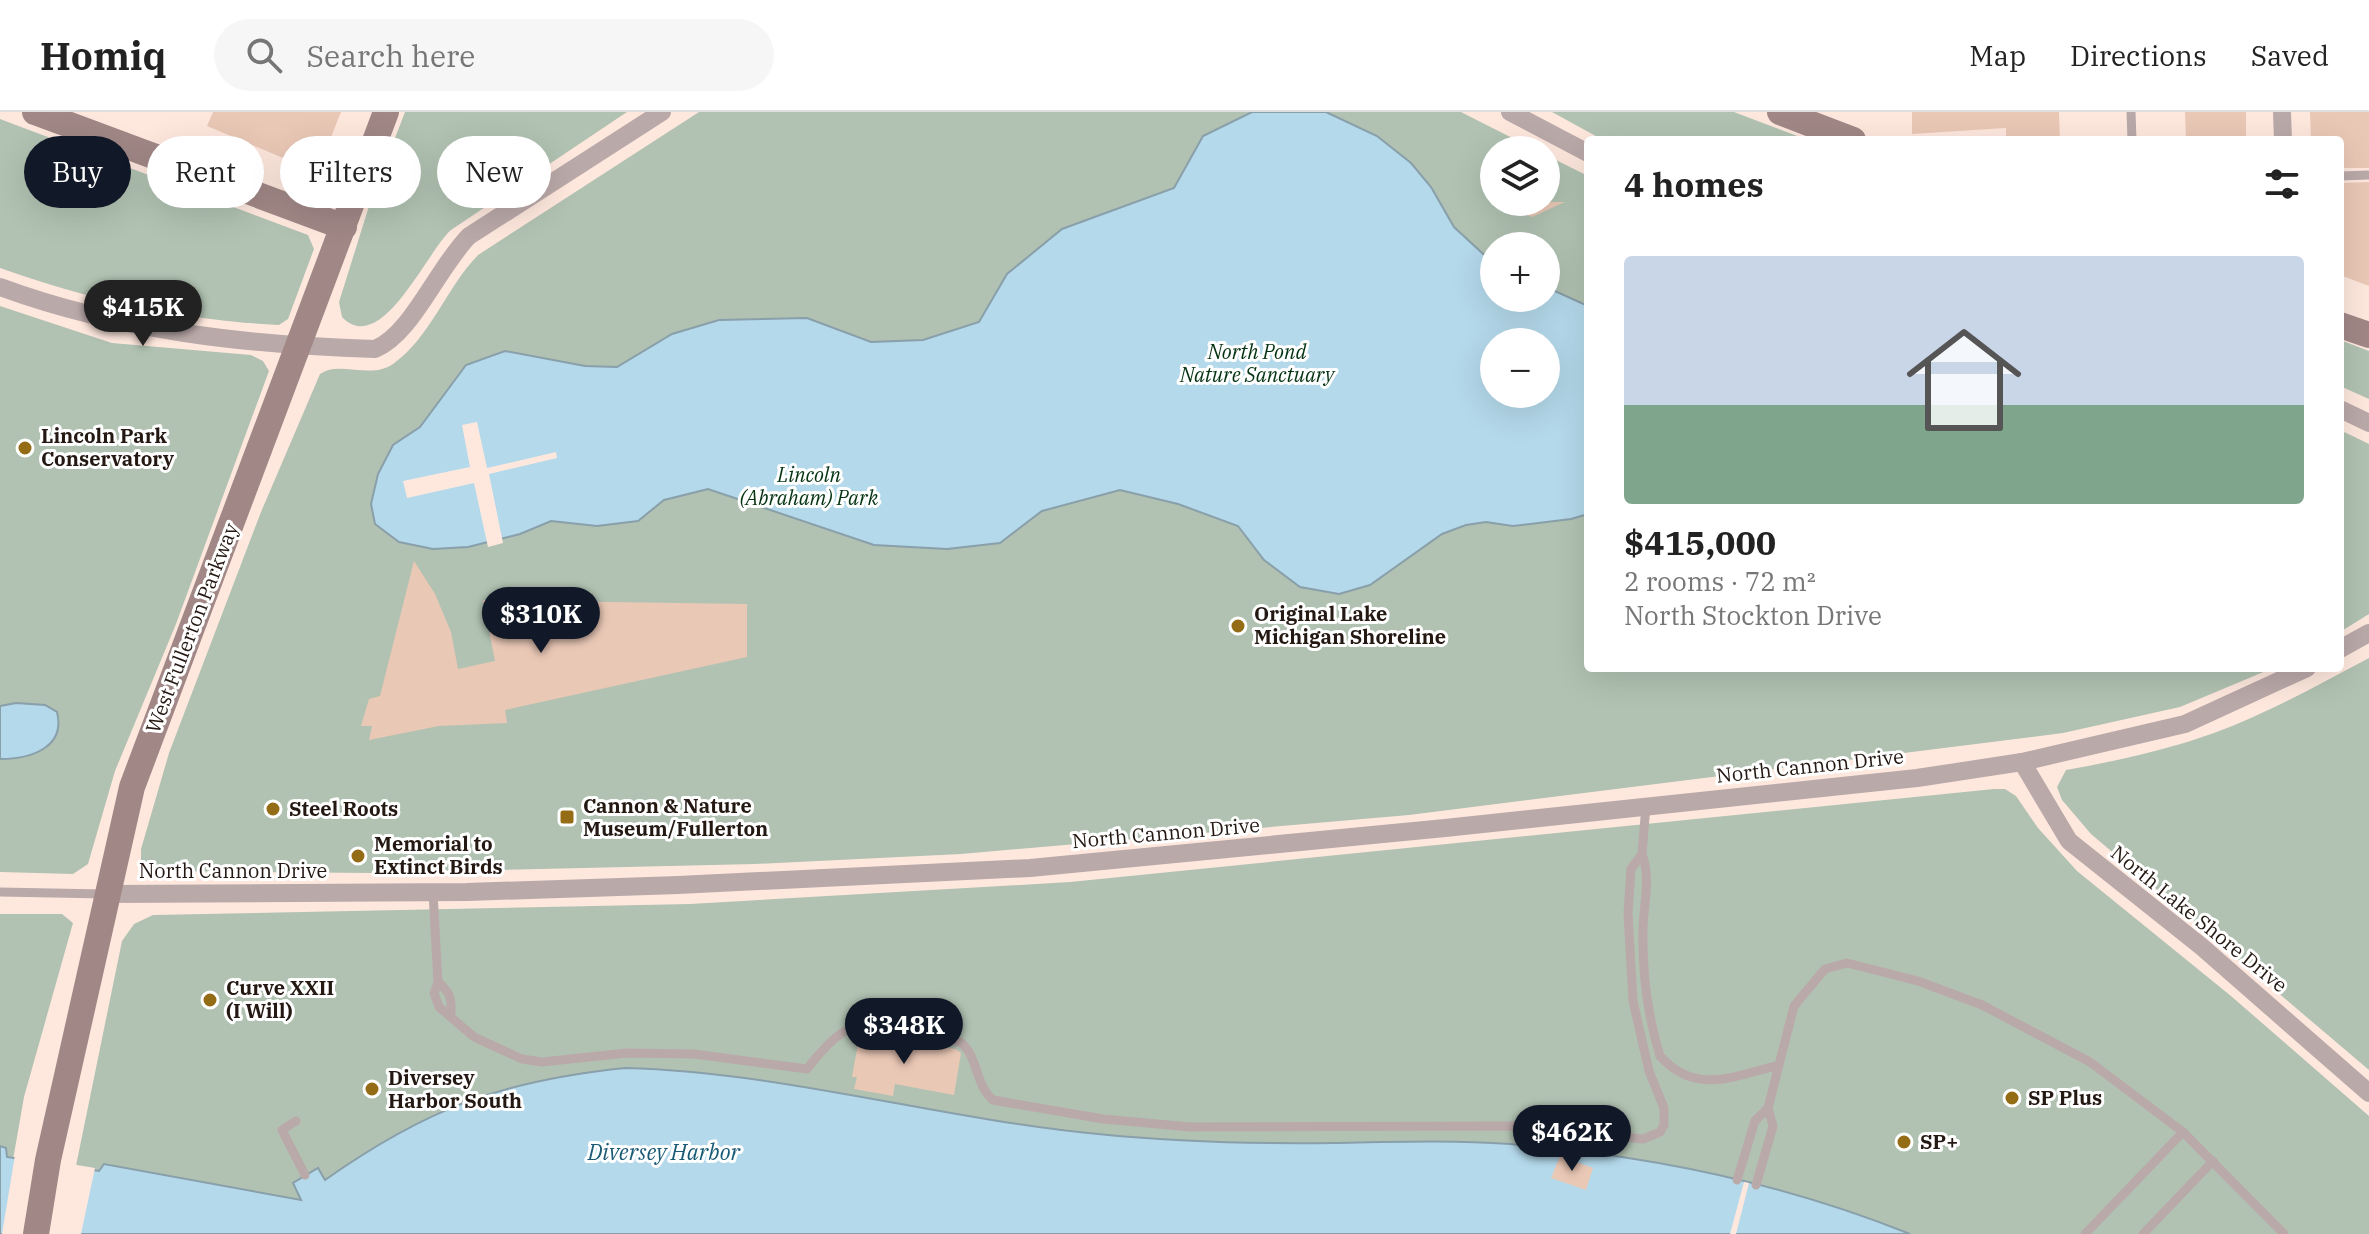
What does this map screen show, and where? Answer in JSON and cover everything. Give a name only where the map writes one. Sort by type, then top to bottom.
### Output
[{"type":"main road","points":[[35,112],[344,227]]},
{"type":"main road","name":"West Fullerton Parkway","points":[[36,1234],[48,1160],[132,787],[386,112]]},
{"type":"main road","points":[[1782,113],[1842,136]]},
{"type":"main road","points":[[2344,326],[2369,335]]},
{"type":"street","points":[[0,287],[132,325],[175,333],[375,349],[386,345],[397,335],[452,253],[469,236],[662,112]]},
{"type":"street","points":[[1510,112],[1584,151]]},
{"type":"street","points":[[2282,112],[2283,136]]},
{"type":"street","points":[[2344,411],[2369,423]]},
{"type":"street","points":[[2344,647],[2369,633]]},
{"type":"street","name":"North Cannon Drive","points":[[106,894],[433,892],[678,885],[1030,868],[1930,776],[2022,762],[2185,724],[2298,672]]},
{"type":"street","name":"North Lake Shore Drive","points":[[2022,762],[2069,841],[2202,947],[2369,1093]]},
{"type":"lane","points":[[2131,112],[2132,136]]},
{"type":"lane","points":[[2344,176],[2369,175]]},
{"type":"lane","points":[[1646,805],[1642,854],[1647,868],[1643,928],[1646,998],[1660,1056],[1695,1081],[1710,1081],[1779,1065]]},
{"type":"lane","points":[[433,892],[438,982],[447,990],[452,1002],[451,1013],[474,1037],[491,1047],[542,1062],[627,1053],[694,1054],[807,1069],[838,1034],[853,1026],[868,1024],[960,1042],[967,1047],[985,1093],[993,1100],[1103,1119],[1190,1127],[1513,1126],[1643,1139],[1660,1132],[1664,1125],[1664,1108],[1646,1060],[1633,1001],[1628,913],[1631,869],[1642,854]]},
{"type":"lane","name":"North Cannon Drive","points":[[2,892],[106,894]]},
{"type":"lane","points":[[1756,1185],[1773,1126],[1768,1108],[1794,1006],[1814,978],[1836,964],[1858,964],[1918,981],[1982,1005],[2056,1041],[2183,1132],[2284,1234]]},
{"type":"lane","points":[[1646,1060],[1660,1056]]},
{"type":"lane","points":[[1737,1180],[1755,1121],[1768,1108]]},
{"type":"lane","points":[[296,1121],[282,1130],[305,1175]]},
{"type":"lane","points":[[2085,1234],[2183,1132]]},
{"type":"lane","points":[[2143,1234],[2213,1161]]},
{"type":"green space","points":[[405,112],[627,112],[551,163],[551,136],[437,136],[437,208],[484,208],[451,230],[387,313],[372,324],[357,326],[342,317],[339,302],[368,208],[421,208],[421,136],[396,136]]},
{"type":"green space","name":"Lincoln (Abraham) Park","points":[[699,112],[1461,112],[1508,136],[1480,136],[1480,216],[1560,216],[1560,162],[1584,174],[1584,672],[2263,672],[2180,707],[2063,733],[1409,815],[961,854],[755,864],[371,873],[150,871],[141,861],[141,849],[169,753],[261,512],[320,374],[337,369],[375,370],[393,364],[428,327],[456,282],[478,255]]},
{"type":"green space","points":[[1552,112],[1734,112],[1797,136],[1596,136]]},
{"type":"green space","points":[[0,119],[45,136],[24,136],[24,208],[131,208],[131,168],[147,174],[147,208],[236,208],[308,235],[314,249],[288,319],[279,325],[207,319],[137,307],[0,268]]},
{"type":"green space","points":[[0,306],[112,343],[251,355],[263,361],[269,371],[176,624],[115,771],[88,864],[73,874],[0,872]]},
{"type":"green space","points":[[2344,342],[2369,351],[2369,399],[2344,388]]},
{"type":"green space","points":[[2344,432],[2369,444],[2369,614],[2344,630]]},
{"type":"green space","points":[[2369,658],[2369,1070],[2091,834],[2062,800],[2057,787],[2066,770],[2178,745],[2214,733],[2273,708]]},
{"type":"green space","points":[[2005,789],[2016,796],[2038,828],[2077,871],[2231,996],[2369,1116],[2369,1234],[62,1234],[122,941],[134,924],[153,915],[690,904],[1070,882]]},
{"type":"green space","points":[[0,914],[62,914],[73,923],[24,1097],[0,1234]]},
{"type":"water","points":[[1252,112],[1326,112],[1377,136],[1411,163],[1431,187],[1454,227],[1480,251],[1480,312],[1560,312],[1560,293],[1584,304],[1584,515],[1513,526],[1486,522],[1466,525],[1442,534],[1370,585],[1339,594],[1300,587],[1264,560],[1238,526],[1178,504],[1120,490],[1042,511],[1000,543],[947,549],[874,545],[708,489],[664,500],[638,521],[597,526],[551,521],[520,534],[468,547],[433,549],[399,542],[375,524],[371,504],[378,474],[393,445],[420,427],[466,365],[505,351],[585,366],[617,367],[672,334],[719,320],[807,318],[871,342],[923,340],[979,322],[1007,274],[1062,229],[1174,188],[1203,136]]},
{"type":"water","points":[[16,703],[45,705],[57,712],[56,735],[51,743],[34,754],[0,759],[0,706]]},
{"type":"water","name":"Diversey Harbor","points":[[625,1068],[744,1078],[979,1118],[1127,1137],[1244,1143],[1466,1142],[1561,1149],[1663,1164],[1764,1186],[1910,1234],[0,1234],[0,1146],[6,1148],[7,1157],[99,1171],[104,1164],[301,1200],[293,1183],[318,1168],[325,1180],[397,1134],[432,1116],[502,1090]]},
{"type":"pier","points":[[477,422],[487,468],[556,452],[557,458],[489,474],[503,543],[488,547],[474,483],[407,498],[403,481],[470,467],[462,425]]},
{"type":"pier","points":[[15,1155],[95,1168],[81,1234],[2,1234]]},
{"type":"pier","points":[[1744,1182],[1749,1183],[1736,1234],[1730,1234]]},
{"type":"building","points":[[213,112],[341,112],[331,136],[280,136],[280,157],[264,150],[264,136],[231,136],[207,126]]},
{"type":"building","points":[[1912,112],[2059,112],[2060,136],[2006,136],[2006,128],[1912,134]]},
{"type":"building","points":[[2185,112],[2246,112],[2246,136],[2186,136]]},
{"type":"building","points":[[2310,112],[2369,112],[2369,168],[2344,168],[2344,136],[2311,136]]},
{"type":"building","points":[[2369,182],[2369,286],[2344,277],[2344,183]]},
{"type":"building","points":[[414,561],[435,594],[451,632],[458,669],[495,661],[483,600],[747,604],[747,657],[505,710],[507,723],[439,726],[369,740],[372,726],[361,726],[369,699],[380,696]]},
{"type":"building","points":[[860,1033],[956,1049],[961,1053],[954,1095],[895,1084],[893,1096],[854,1089],[857,1077],[852,1077]]},
{"type":"building","points":[[1560,1156],[1593,1168],[1586,1190],[1551,1178]]},
{"type":"place","name":"Lincoln Park Conservatory","points":[[25,448]]},
{"type":"place","name":"Original Lake Michigan Shoreline","points":[[1238,626]]},
{"type":"place","name":"Steel Roots","points":[[273,809]]},
{"type":"place","name":"Cannon & Nature Museum/Fullerton","points":[[567,817]]},
{"type":"place","name":"Memorial to Extinct Birds","points":[[358,856]]},
{"type":"place","name":"Curve XXII (I Will)","points":[[210,1000]]},
{"type":"place","name":"Diversey Harbor South","points":[[372,1089]]},
{"type":"place","name":"SP Plus","points":[[2012,1098]]},
{"type":"place","name":"SP+","points":[[1904,1142]]},
{"type":"park label","name":"North Pond Nature Sanctuary","points":[[1257,364]]}]
